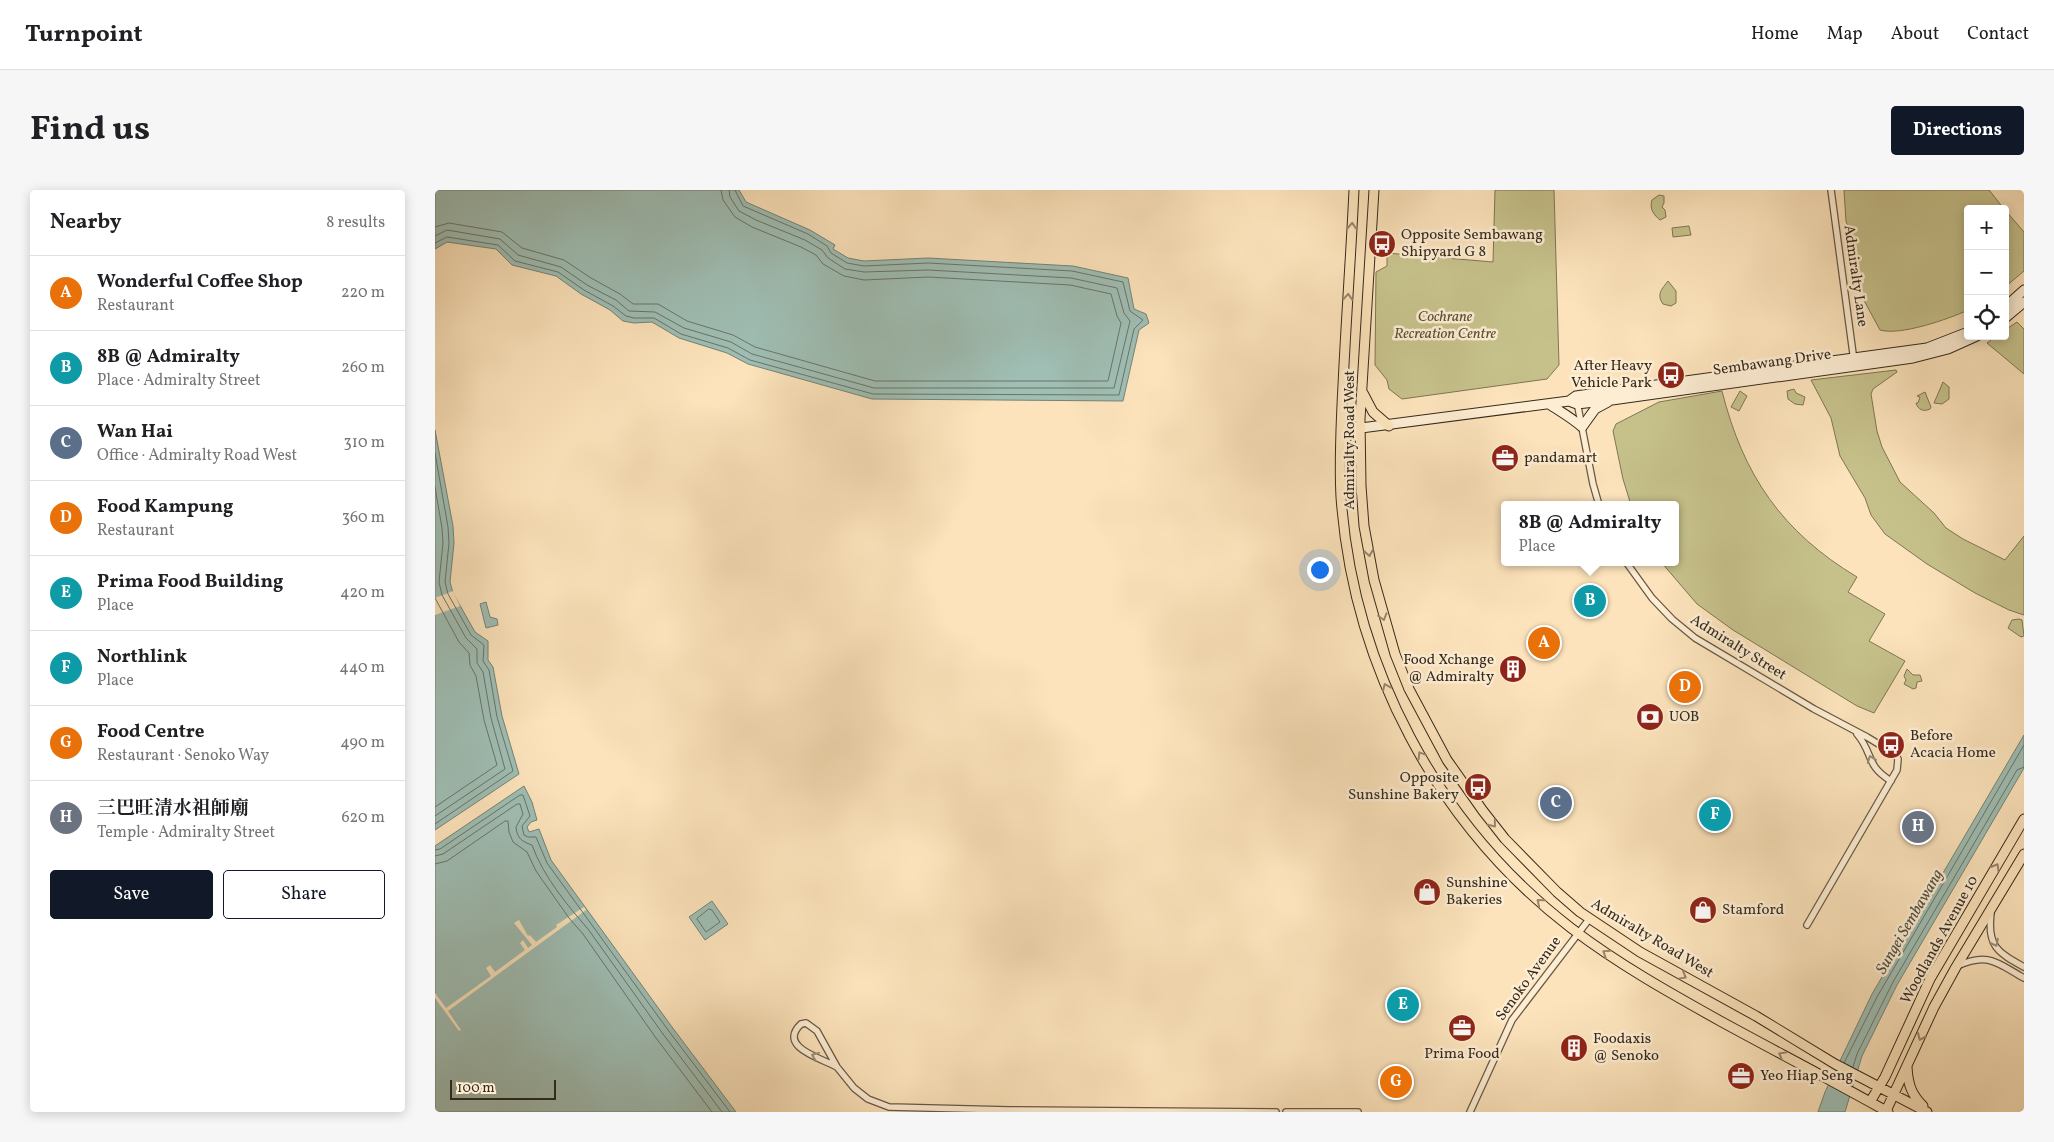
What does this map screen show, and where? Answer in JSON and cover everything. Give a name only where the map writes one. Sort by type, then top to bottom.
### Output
[{"type":"main road","name":"Admiralty Road West","points":[[1354,190],[1341,449],[1342,501],[1348,556],[1362,620],[1385,685],[1406,731],[1447,797],[1483,845],[1526,890],[1578,933],[1680,999],[1887,1111]]},
{"type":"main road","name":"Admiralty Road West","points":[[1373,190],[1361,388],[1362,507],[1368,551],[1384,619],[1409,689],[1447,760],[1488,818],[1525,860],[1551,886],[1590,918],[1640,952],[1756,1016],[1835,1064],[1928,1112]]},
{"type":"main road","points":[[2009,303],[2024,290]]},
{"type":"main road","points":[[2009,315],[2024,302]]},
{"type":"main road","name":"Sembawang Drive","points":[[1574,400],[1613,400],[1854,362],[1927,348],[1964,334]]},
{"type":"main road","name":"Sembawang Drive","points":[[1361,428],[1389,426],[1854,362],[1932,354],[1969,340]]},
{"type":"main road","points":[[1361,388],[1373,412],[1389,426]]},
{"type":"main road","points":[[1549,404],[1565,416],[1571,418],[1582,428],[1595,410],[1613,400]]},
{"type":"main road","points":[[1341,449],[1349,432],[1353,429],[1361,428]]},
{"type":"main road","name":"Woodlands Avenue 10","points":[[1870,1102],[1879,1087],[1930,979],[2024,819]]},
{"type":"main road","name":"Woodlands Avenue 10","points":[[1887,1111],[1934,1007],[1955,967],[2024,854]]},
{"type":"main road","points":[[1907,1066],[1910,1089],[1913,1096],[1928,1112]]},
{"type":"street","name":"Admiralty Lane","points":[[1831,190],[1854,362]]},
{"type":"street","points":[[1574,400],[1598,501]]},
{"type":"street","name":"Admiralty Street","points":[[1629,566],[1652,598],[1672,619],[1695,638],[1882,746],[1898,759],[1899,765],[1891,781],[1807,925]]},
{"type":"street","name":"Admiralty Street","points":[[1856,732],[1864,742],[1875,769],[1891,781]]},
{"type":"street","points":[[1992,906],[1989,928],[1994,946],[2001,954],[2024,967]]},
{"type":"street","name":"Senoko Avenue","points":[[1470,1112],[1512,1020],[1590,918]]},
{"type":"street","points":[[1955,967],[1978,958],[1994,961],[2024,978]]},
{"type":"street","points":[[837,1067],[805,1052],[798,1046],[793,1033],[801,1024],[806,1023],[817,1031],[837,1067],[854,1088],[867,1099],[889,1107],[1063,1112],[1275,1112]]},
{"type":"street","points":[[1287,1112],[1358,1112]]},
{"type":"green space","name":"Cochrane Recreation Centre","points":[[1495,190],[1554,190],[1559,365],[1547,379],[1402,399],[1389,389],[1387,380],[1375,365],[1376,272],[1387,266],[1387,253],[1493,262]]},
{"type":"green space","points":[[1844,190],[1989,190],[2001,205],[1964,205],[1964,312],[1937,322],[1900,331],[1880,330],[1860,293],[1855,250],[1846,221]]},
{"type":"green space","points":[[1659,195],[1664,196],[1662,207],[1665,210],[1666,217],[1660,220],[1654,214],[1651,206],[1652,200]]},
{"type":"green space","points":[[2009,215],[2024,232],[2024,271],[2009,284]]},
{"type":"green space","points":[[1689,226],[1691,235],[1673,237],[1672,228]]},
{"type":"green space","points":[[1668,281],[1676,291],[1676,303],[1671,306],[1663,304],[1660,297]]},
{"type":"green space","points":[[2017,322],[2024,329],[2024,374],[1987,343],[1991,340],[2009,340],[2009,327]]},
{"type":"green space","points":[[1896,370],[1897,372],[1873,389],[1871,394],[1877,431],[1882,447],[1900,482],[1934,513],[1946,528],[1963,539],[2005,560],[2024,536],[2024,615],[2009,610],[1975,593],[1927,564],[1885,534],[1871,515],[1865,498],[1840,456],[1831,418],[1811,380]]},
{"type":"green space","points":[[1943,382],[1949,387],[1949,399],[1942,404],[1934,403]]},
{"type":"green space","points":[[1794,389],[1796,393],[1805,397],[1803,405],[1795,404],[1788,399],[1787,391]]},
{"type":"green space","points":[[1722,391],[1741,449],[1769,499],[1807,541],[1857,577],[1848,592],[1885,614],[1869,641],[1905,661],[1874,713],[1857,706],[1733,630],[1697,604],[1664,566],[1679,566],[1679,501],[1630,501],[1613,431],[1616,424],[1659,402]]},
{"type":"green space","points":[[1740,391],[1747,396],[1739,411],[1731,407]]},
{"type":"green space","points":[[1925,392],[1931,407],[1928,410],[1920,409],[1916,403],[1918,403],[1920,397],[1917,396]]},
{"type":"green space","points":[[2012,620],[2022,620],[2024,636],[2021,637],[2008,628]]},
{"type":"green space","points":[[1907,669],[1913,675],[1920,675],[1922,681],[1917,682],[1916,688],[1913,689],[1904,684],[1906,680],[1904,676]]},
{"type":"water","points":[[435,190],[739,190],[746,202],[810,230],[835,245],[833,249],[848,258],[864,261],[928,258],[1073,266],[1128,278],[1134,309],[1146,314],[1149,323],[1139,330],[1123,401],[872,399],[748,364],[727,353],[679,338],[652,322],[634,323],[623,321],[610,310],[581,294],[556,276],[512,265],[496,249],[447,242],[435,249]]},
{"type":"water","points":[[435,430],[453,526],[454,543],[450,582],[453,593],[475,632],[488,641],[488,660],[493,667],[502,716],[519,774],[435,830]]},
{"type":"water","points":[[486,602],[490,617],[497,619],[498,625],[486,628],[480,604]]},
{"type":"water","points":[[2024,735],[2024,768],[1897,985],[1862,1056],[1845,1112],[1818,1112],[1825,1092],[1872,994]]},
{"type":"water","points":[[524,786],[532,802],[537,820],[531,822],[527,827],[529,832],[539,829],[551,860],[736,1112],[435,1112],[435,846]]},
{"type":"water","points":[[712,901],[728,924],[705,940],[689,917]]},
{"type":"pier","points":[[453,591],[460,606],[435,615],[435,598]]},
{"type":"pier","points":[[584,907],[586,910],[448,1011],[461,1030],[459,1031],[435,998],[435,993],[446,1008],[491,976],[486,968],[490,965],[495,972],[525,950],[520,943],[523,940],[528,948],[532,945],[514,923],[519,920],[528,936],[530,935],[536,942],[557,927],[556,925]]},
{"type":"place","name":"Opposite Sembawang Shipyard G 8","points":[[1382,244]]},
{"type":"place","name":"After Heavy Vehicle Park","points":[[1671,375]]},
{"type":"place","name":"pandamart","points":[[1505,458]]},
{"type":"place","name":"8B @ Admiralty","points":[[1590,601]]},
{"type":"place","name":"Wonderful Coffee Shop","points":[[1544,643]]},
{"type":"place","name":"Food Xchange @ Admiralty","points":[[1513,669]]},
{"type":"place","name":"Food Kampung","points":[[1685,687]]},
{"type":"place","name":"UOB","points":[[1650,717]]},
{"type":"place","name":"Before Acacia Home","points":[[1891,745]]},
{"type":"place","name":"Opposite Sunshine Bakery","points":[[1478,787]]},
{"type":"place","name":"Wan Hai","points":[[1556,803]]},
{"type":"place","name":"Northlink","points":[[1715,815]]},
{"type":"place","name":"三巴旺清水祖師廟","points":[[1918,827]]},
{"type":"place","name":"Sunshine Bakeries","points":[[1427,892]]},
{"type":"place","name":"Stamford","points":[[1703,910]]},
{"type":"place","name":"Prima Food Building","points":[[1403,1005]]},
{"type":"place","name":"Prima Food","points":[[1462,1028]]},
{"type":"place","name":"Foodaxis @ Senoko","points":[[1574,1048]]},
{"type":"place","name":"Yeo Hiap Seng","points":[[1741,1076]]},
{"type":"place","name":"Food Centre","points":[[1396,1082]]},
{"type":"water label","name":"Sungei Sembawang","points":[[1910,922]]}]
